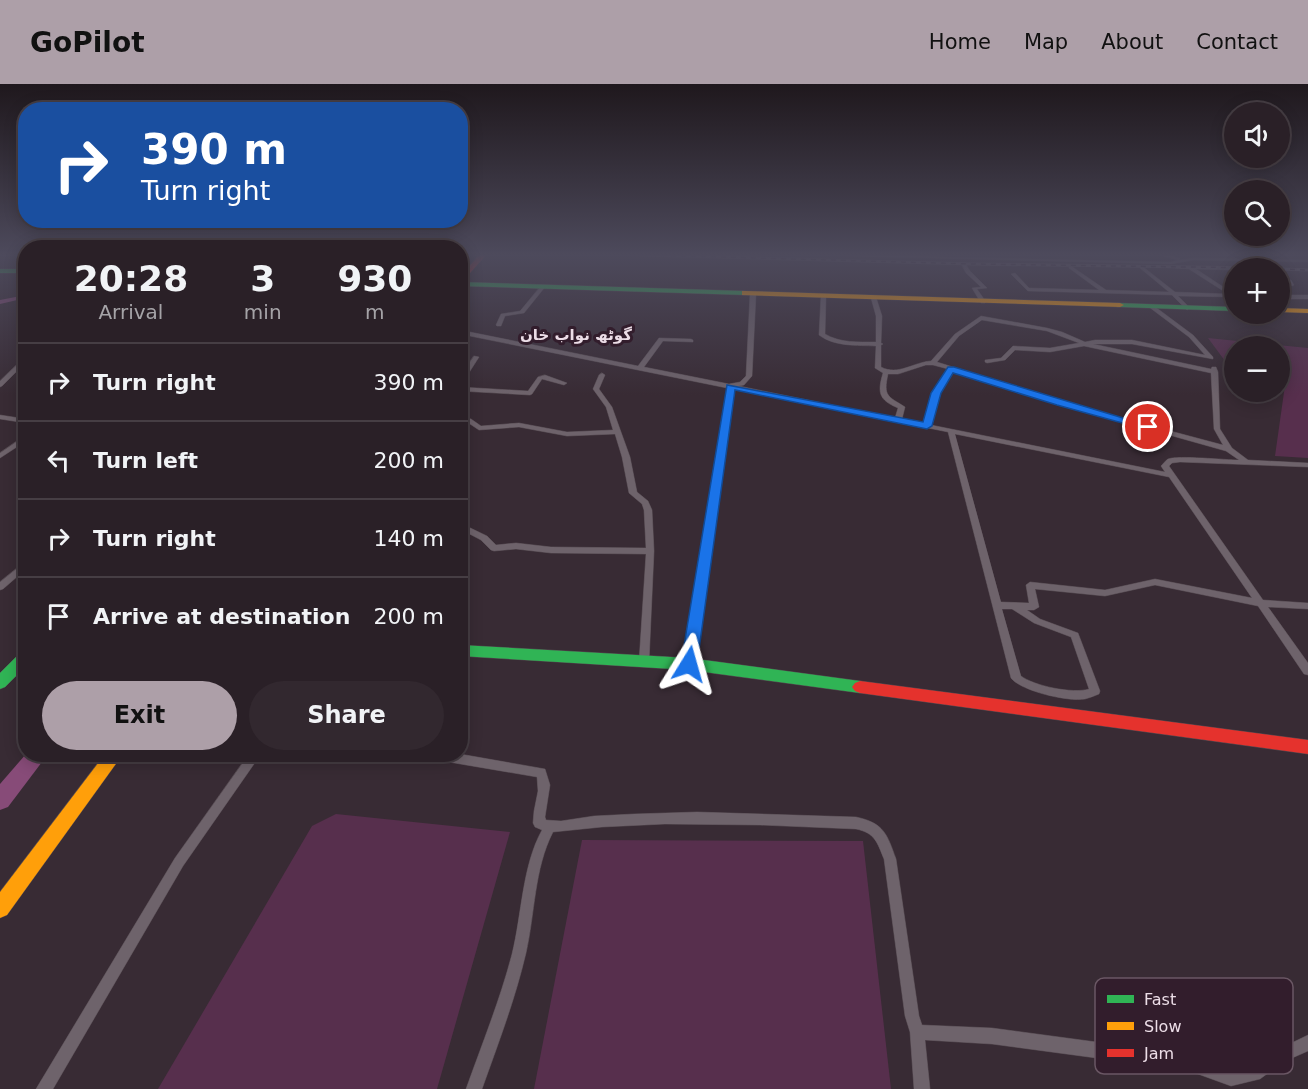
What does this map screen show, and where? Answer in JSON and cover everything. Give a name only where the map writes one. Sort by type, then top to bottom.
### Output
[{"type":"main road","points":[[953,301],[1224,309]]},
{"type":"main road","points":[[1290,309],[1308,308]]},
{"type":"main road","points":[[468,651],[689,664],[1308,747]]},
{"type":"main road","points":[[0,683],[18,664]]},
{"type":"main road","points":[[0,908],[109,762]]},
{"type":"street","points":[[499,325],[503,315],[522,312],[531,301]]},
{"type":"street","points":[[730,387],[742,384],[749,376],[753,301]]},
{"type":"street","points":[[823,301],[822,335],[824,337],[840,341],[880,344]]},
{"type":"street","points":[[875,301],[879,316],[878,368],[886,372],[907,371],[922,362],[933,363],[1082,409],[1229,448]]},
{"type":"street","points":[[1179,301],[1186,308]]},
{"type":"street","points":[[1290,301],[1308,308]]},
{"type":"street","points":[[1152,307],[1191,336],[1211,357],[1215,372],[1217,429],[1229,448],[1246,463]]},
{"type":"street","points":[[933,363],[957,335],[981,318],[1022,325],[1076,339],[1085,344],[1215,372]]},
{"type":"street","points":[[468,334],[1170,475]]},
{"type":"street","points":[[640,368],[661,339],[691,341]]},
{"type":"street","points":[[987,362],[1007,358],[1013,348],[1050,350],[1085,344],[1132,342],[1192,356],[1211,357]]},
{"type":"street","points":[[468,370],[476,357]]},
{"type":"street","points":[[0,385],[18,366]]},
{"type":"street","points":[[927,426],[936,393],[951,369]]},
{"type":"street","points":[[886,372],[882,387],[883,395],[891,403],[902,407],[897,420]]},
{"type":"street","points":[[602,375],[596,389],[609,407],[626,457],[633,493],[645,503],[648,510],[650,551],[644,662]]},
{"type":"street","points":[[468,389],[530,393],[540,378],[545,377],[564,383]]},
{"type":"street","points":[[689,664],[730,387]]},
{"type":"street","points":[[0,417],[18,420]]},
{"type":"street","points":[[468,420],[479,428],[519,425],[567,434],[616,432]]},
{"type":"street","points":[[951,430],[1018,681],[1033,687],[1081,695],[1095,692],[1075,635],[1037,621],[1014,606]]},
{"type":"street","points":[[0,456],[18,443]]},
{"type":"street","points":[[1308,465],[1170,461],[1166,466],[1170,475],[1308,671]]},
{"type":"street","points":[[468,529],[484,538],[494,548],[516,546],[552,550],[650,551]]},
{"type":"street","points":[[0,587],[18,571]]},
{"type":"street","points":[[997,604],[1034,607],[1030,585],[1105,593],[1149,582],[1260,603],[1308,606]]},
{"type":"street","points":[[468,760],[541,773],[545,778],[544,793],[538,814],[539,823],[549,828],[589,822],[700,818],[856,823],[876,830],[882,838],[890,859],[912,1016],[917,1032],[922,1089]]},
{"type":"street","points":[[44,1089],[179,862],[250,762]]},
{"type":"street","points":[[474,1089],[519,954],[538,858],[544,835],[549,828]]},
{"type":"street","points":[[917,1032],[992,1036],[1095,1050]]},
{"type":"street","points":[[1293,1050],[1308,1043]]},
{"type":"street","points":[[1221,1074],[1232,1078],[1256,1074]]},
{"type":"shaded area","points":[[1208,338],[1224,340],[1224,360]]},
{"type":"shaded area","points":[[1290,346],[1308,348],[1308,458],[1275,456],[1283,402],[1290,402]]},
{"type":"shaded area","points":[[336,814],[510,832],[437,1089],[158,1089],[312,826]]},
{"type":"shaded area","points":[[582,840],[863,841],[891,1089],[534,1089]]},
{"type":"waterway","points":[[0,302],[5,301]]},
{"type":"waterway","points":[[0,800],[31,762]]},
{"type":"traffic: fast","points":[[1120,305],[1224,309]]},
{"type":"traffic: fast","points":[[468,650],[689,664],[860,687]]},
{"type":"traffic: fast","points":[[0,683],[18,664]]},
{"type":"traffic: slow","points":[[992,301],[1120,305]]},
{"type":"traffic: slow","points":[[1290,310],[1308,311]]},
{"type":"traffic: slow","points":[[0,908],[109,762]]},
{"type":"traffic: jam","points":[[860,687],[1308,747]]},
{"type":"district","name":"گوٹھ نواب خان","points":[[576,335]]},
{"type":"route","points":[[689,664],[730,387],[927,426],[936,393],[951,369],[1060,403],[1148,427]]}]
